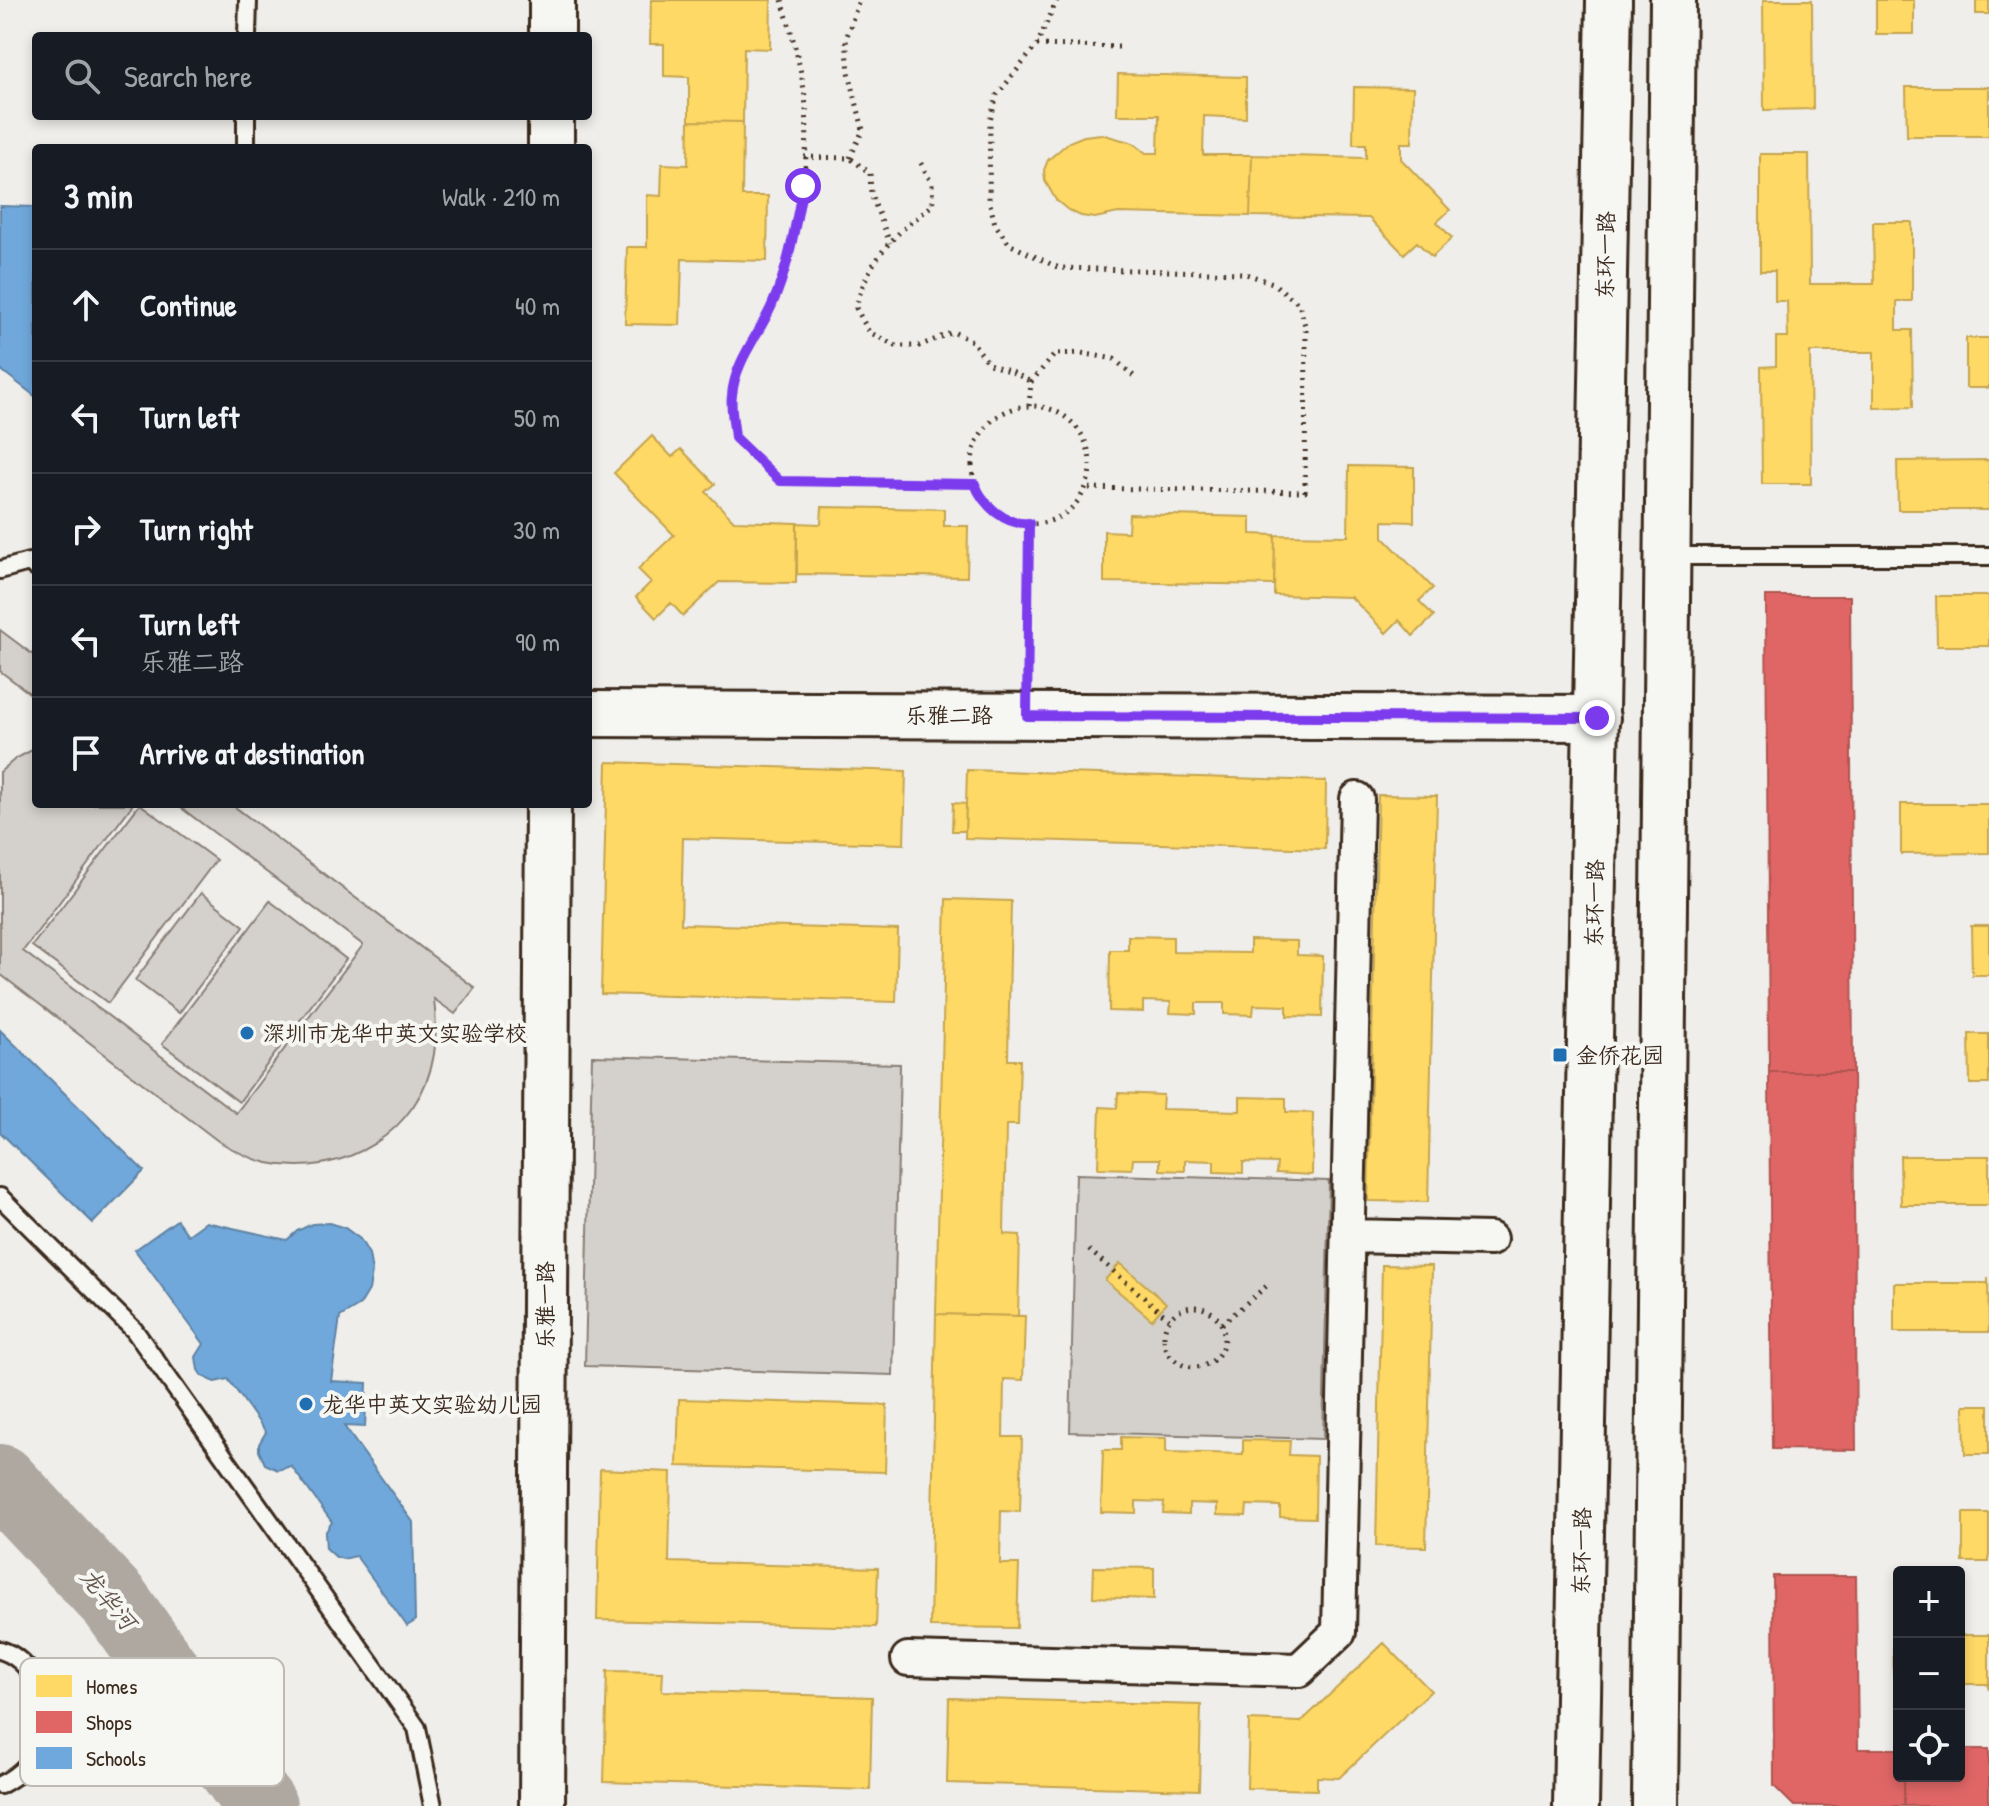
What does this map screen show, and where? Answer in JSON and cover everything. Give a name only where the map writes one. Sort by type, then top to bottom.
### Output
[{"type":"main road","points":[[552,0],[552,32]]},
{"type":"main road","name":"东环一路","points":[[1576,1806],[1609,0]]},
{"type":"main road","points":[[1655,1806],[1673,0]]},
{"type":"main road","points":[[551,120],[551,144]]},
{"type":"main road","name":"乐雅二路","points":[[592,714],[1597,718]]},
{"type":"main road","name":"乐雅一路","points":[[542,1806],[548,808]]},
{"type":"street","points":[[908,1659],[1299,1670],[1339,1632],[1357,799]]},
{"type":"street","points":[[1348,1236],[1490,1239]]},
{"type":"lane","points":[[247,32],[248,0]]},
{"type":"lane","points":[[246,120],[246,144]]},
{"type":"lane","points":[[1667,556],[1989,556]]},
{"type":"lane","points":[[0,570],[29,562],[32,565]]},
{"type":"lane","points":[[0,1197],[134,1330],[390,1689],[417,1728],[433,1806]]},
{"type":"lane","points":[[0,1650],[20,1661]]},
{"type":"lane","points":[[0,1785],[20,1773]]},
{"type":"path","points":[[782,0],[806,107],[803,186],[788,262],[772,306],[748,349],[732,395],[735,438],[780,481],[975,484]]},
{"type":"path","points":[[850,158],[863,130],[849,72],[846,39],[859,0]]},
{"type":"path","points":[[1057,0],[1037,45],[997,95],[990,121],[989,200],[995,224],[1009,244],[1059,268],[1243,273],[1273,283],[1299,304],[1306,329],[1305,492],[1084,488]]},
{"type":"path","points":[[1037,45],[1119,47]]},
{"type":"path","points":[[804,157],[850,158],[870,173],[871,194],[890,243]]},
{"type":"path","points":[[921,163],[932,184],[933,204],[890,243],[873,265],[856,308],[869,332],[896,346],[919,346],[953,332],[972,341],[989,364],[1031,382]]},
{"type":"path","points":[[1029,406],[1031,382],[1055,354],[1081,353],[1114,359],[1135,377]]},
{"type":"path","points":[[1029,406],[1067,417],[1086,442],[1090,474],[1084,488],[1077,503],[1052,521],[1022,524],[994,513],[975,484],[971,458],[982,429],[1007,410],[1029,406]]},
{"type":"path","points":[[1027,716],[1029,523]]},
{"type":"path","points":[[1089,1250],[1169,1319]]},
{"type":"path","points":[[1222,1324],[1270,1283]]},
{"type":"path","points":[[1195,1307],[1211,1312],[1222,1324],[1224,1340],[1218,1356],[1205,1366],[1188,1367],[1173,1360],[1165,1347],[1164,1332],[1169,1319],[1181,1309],[1195,1307]]},
{"type":"shaded area","points":[[0,630],[32,654],[32,695],[0,671]]},
{"type":"shaded area","points":[[32,750],[32,808],[130,808],[23,951],[236,1113],[363,945],[181,808],[236,808],[475,988],[455,1014],[434,999],[435,1047],[426,1081],[414,1106],[396,1127],[350,1156],[324,1164],[296,1166],[255,1159],[218,1141],[0,974],[0,772]]},
{"type":"shaded area","points":[[137,808],[145,808],[216,860],[108,1003],[32,946]]},
{"type":"shaded area","points":[[201,893],[244,926],[179,1013],[135,980]]},
{"type":"shaded area","points":[[270,901],[346,959],[239,1102],[162,1044]]},
{"type":"shaded area","points":[[592,1056],[900,1064],[893,1375],[585,1366]]},
{"type":"shaded area","points":[[1076,1174],[1329,1181],[1323,1439],[1070,1432]]},
{"type":"building: Homes","points":[[651,0],[771,0],[770,49],[744,48],[743,122],[689,121],[689,77],[664,76],[664,44],[650,44]]},
{"type":"building: Homes","points":[[1763,0],[1812,0],[1813,109],[1764,110]]},
{"type":"building: Homes","points":[[1876,0],[1914,0],[1914,34],[1876,34]]},
{"type":"building: Homes","points":[[1976,0],[1989,0],[1989,14],[1976,14]]},
{"type":"building: Homes","points":[[1118,74],[1246,77],[1246,118],[1204,116],[1203,155],[1252,155],[1250,216],[1118,213],[1095,218],[1068,210],[1056,200],[1045,181],[1044,170],[1048,160],[1069,142],[1101,134],[1133,143],[1146,153],[1158,153],[1159,115],[1117,115]]},
{"type":"building: Homes","points":[[1354,87],[1413,88],[1412,143],[1401,143],[1401,159],[1450,210],[1437,222],[1452,238],[1432,257],[1417,242],[1404,254],[1369,218],[1250,216],[1252,155],[1366,158],[1366,144],[1353,144]]},
{"type":"building: Homes","points":[[1906,87],[1989,87],[1989,136],[1907,136]]},
{"type":"building: Homes","points":[[689,121],[743,122],[742,196],[768,196],[767,261],[682,259],[680,325],[625,324],[627,247],[647,247],[647,195],[661,196],[662,164],[688,165]]},
{"type":"building: Homes","points":[[1760,154],[1809,154],[1810,284],[1874,284],[1873,222],[1912,222],[1912,301],[1897,301],[1897,330],[1912,330],[1913,407],[1874,408],[1874,352],[1810,352],[1811,484],[1762,484],[1761,367],[1776,366],[1776,337],[1788,337],[1787,301],[1775,301],[1775,271],[1760,271]]},
{"type":"building: Homes","points":[[1966,338],[1989,338],[1989,388],[1966,388]]},
{"type":"building: Homes","points":[[652,436],[672,457],[681,449],[715,484],[706,492],[734,521],[797,523],[796,583],[719,582],[683,616],[671,603],[656,618],[636,597],[651,582],[638,569],[674,535],[614,473]]},
{"type":"building: Homes","points":[[1989,460],[1989,510],[1898,510],[1897,461]]},
{"type":"building: Homes","points":[[1349,466],[1414,467],[1414,522],[1383,521],[1383,537],[1433,588],[1419,601],[1434,616],[1413,636],[1399,620],[1386,633],[1351,597],[1274,595],[1275,535],[1348,536]]},
{"type":"building: Homes","points":[[822,507],[944,509],[944,526],[968,526],[967,577],[797,574],[797,523],[821,524]]},
{"type":"building: Homes","points":[[1129,514],[1251,517],[1251,534],[1275,535],[1274,585],[1104,582],[1104,531],[1128,532]]},
{"type":"building: Homes","points":[[1936,596],[1989,596],[1989,646],[1937,646]]},
{"type":"building: Homes","points":[[607,762],[906,771],[904,844],[683,838],[681,924],[898,930],[896,1002],[601,994]]},
{"type":"building: Homes","points":[[967,770],[1326,781],[1325,849],[965,838]]},
{"type":"building: Homes","points":[[1378,795],[1437,796],[1428,1202],[1368,1201]]},
{"type":"building: Homes","points":[[953,803],[966,804],[965,831],[952,831]]},
{"type":"building: Homes","points":[[1901,804],[1989,804],[1989,853],[1901,854]]},
{"type":"building: Homes","points":[[946,899],[1011,901],[1008,1060],[1020,1060],[1018,1125],[1006,1125],[1004,1234],[1020,1235],[1018,1316],[936,1314]]},
{"type":"building: Homes","points":[[1971,926],[1989,926],[1989,975],[1972,975]]},
{"type":"building: Homes","points":[[1128,936],[1173,937],[1173,952],[1250,953],[1250,940],[1297,941],[1297,955],[1323,956],[1322,1017],[1287,1016],[1287,1006],[1254,1005],[1253,1015],[1224,1014],[1224,1003],[1196,1003],[1196,1014],[1170,1013],[1171,1002],[1143,1001],[1143,1012],[1109,1011],[1110,950],[1128,950]]},
{"type":"building: Homes","points":[[1969,1034],[1989,1034],[1989,1084],[1970,1084]]},
{"type":"building: Homes","points":[[1118,1093],[1163,1095],[1162,1109],[1240,1111],[1240,1097],[1286,1098],[1286,1112],[1313,1113],[1312,1175],[1276,1173],[1277,1163],[1243,1162],[1243,1173],[1214,1172],[1214,1161],[1185,1160],[1185,1171],[1160,1170],[1160,1159],[1133,1159],[1132,1169],[1098,1168],[1100,1107],[1117,1108]]},
{"type":"building: Homes","points":[[1900,1156],[1989,1156],[1989,1205],[1901,1205]]},
{"type":"building: Homes","points":[[1120,1263],[1166,1303],[1152,1320],[1105,1280]]},
{"type":"building: Homes","points":[[1382,1265],[1432,1266],[1426,1547],[1376,1546]]},
{"type":"building: Homes","points":[[1988,1277],[1989,1332],[1894,1332],[1894,1283],[1988,1283]]},
{"type":"building: Homes","points":[[936,1314],[1025,1316],[1023,1380],[1004,1379],[1003,1437],[1022,1437],[1020,1512],[1001,1511],[1000,1564],[1019,1564],[1017,1628],[930,1627]]},
{"type":"building: Homes","points":[[679,1399],[887,1405],[885,1472],[677,1466]]},
{"type":"building: Homes","points":[[1964,1405],[1989,1405],[1989,1454],[1965,1454]]},
{"type":"building: Homes","points":[[1121,1437],[1166,1438],[1166,1452],[1243,1454],[1243,1440],[1290,1441],[1289,1455],[1316,1456],[1315,1518],[1280,1517],[1280,1506],[1247,1505],[1246,1516],[1217,1515],[1217,1504],[1189,1503],[1189,1514],[1163,1513],[1164,1502],[1136,1501],[1136,1513],[1101,1512],[1103,1450],[1121,1450]]},
{"type":"building: Homes","points":[[600,1469],[671,1472],[669,1562],[878,1568],[876,1627],[597,1620]]},
{"type":"building: Homes","points":[[1963,1513],[1989,1513],[1989,1562],[1963,1562]]},
{"type":"building: Homes","points":[[1094,1567],[1154,1568],[1154,1599],[1093,1597]]},
{"type":"building: Homes","points":[[1965,1635],[1989,1635],[1989,1690],[1987,1684],[1965,1684]]},
{"type":"building: Homes","points":[[1384,1643],[1431,1691],[1339,1778],[1317,1777],[1317,1790],[1247,1788],[1249,1720],[1301,1722]]},
{"type":"building: Homes","points":[[607,1671],[663,1672],[662,1691],[872,1697],[870,1790],[604,1782]]},
{"type":"building: Homes","points":[[949,1698],[1201,1705],[1199,1790],[947,1783]]},
{"type":"building: Shops","points":[[1766,596],[1850,596],[1853,1072],[1769,1072]]},
{"type":"building: Shops","points":[[1769,1072],[1853,1072],[1856,1450],[1772,1449]]},
{"type":"building: Shops","points":[[1773,1576],[1856,1576],[1858,1749],[1893,1749],[1893,1782],[1904,1782],[1904,1806],[1794,1806],[1774,1786]]},
{"type":"building: Shops","points":[[1965,1749],[1989,1749],[1989,1806],[1904,1806],[1904,1782],[1965,1782]]},
{"type":"building: Schools","points":[[0,206],[32,207],[32,394],[0,369]]},
{"type":"building: Schools","points":[[0,1030],[144,1171],[93,1223],[0,1132]]},
{"type":"building: Schools","name":"龙华中英文实验幼儿园","points":[[177,1220],[188,1235],[206,1222],[287,1240],[312,1224],[329,1223],[345,1228],[360,1239],[369,1254],[372,1272],[369,1290],[360,1305],[340,1317],[331,1381],[367,1383],[365,1427],[344,1426],[413,1522],[415,1621],[407,1626],[356,1556],[343,1559],[326,1548],[325,1533],[332,1522],[291,1466],[278,1470],[265,1464],[259,1444],[266,1432],[228,1379],[215,1382],[202,1376],[198,1370],[196,1357],[204,1344],[135,1250]]},
{"type":"waterway","name":"龙华河","points":[[0,1480],[115,1602],[155,1658]]},
{"type":"waterway","name":"龙华河","points":[[247,1786],[261,1806]]},
{"type":"place","name":"深圳市龙华中英文实验学校","points":[[247,1033]]},
{"type":"place","name":"金侨花园","points":[[1560,1055]]},
{"type":"place","name":"龙华中英文实验幼儿园","points":[[306,1404]]},
{"type":"route","points":[[803,186],[788,262],[772,306],[737,373],[732,395],[735,438],[780,481],[975,484],[994,513],[1022,524],[1029,523],[1027,716],[1597,718]]}]
